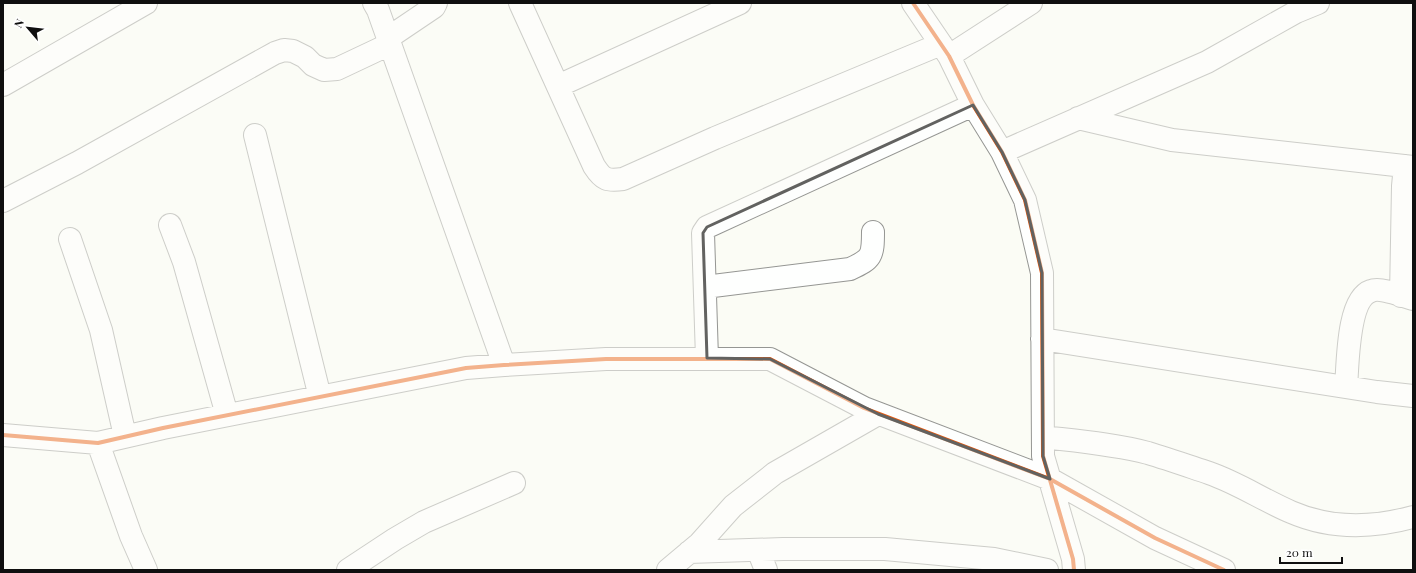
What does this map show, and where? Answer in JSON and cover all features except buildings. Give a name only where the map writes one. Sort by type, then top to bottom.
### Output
[{"type":"street","points":[[3,85],[146,3]]},
{"type":"street","points":[[374,3],[389,41],[504,365]]},
{"type":"street","points":[[3,201],[84,159],[275,53],[284,50],[293,51],[305,57],[313,65],[324,70],[337,69],[389,41],[434,7],[436,3]]},
{"type":"street","points":[[520,3],[594,166],[602,177],[612,180],[623,179],[722,135],[945,50],[1031,3]]},
{"type":"street","points":[[558,86],[740,3]]},
{"type":"street","points":[[913,3],[945,50],[973,105],[1002,152],[1025,200],[1042,273],[1043,456],[1073,559],[1074,570]]},
{"type":"street","points":[[1002,152],[1207,62],[1296,12],[1318,3]]},
{"type":"street","points":[[707,358],[702,233],[707,227],[973,105]]},
{"type":"street","points":[[1078,118],[1172,140],[1409,166],[1402,186],[1407,298],[1383,291],[1372,290],[1368,292],[1359,302],[1355,310],[1351,327],[1346,387]]},
{"type":"street","points":[[255,135],[320,397]]},
{"type":"street","points":[[170,225],[184,262],[227,415]]},
{"type":"street","points":[[705,287],[850,270],[862,264],[870,257],[873,248],[873,232]]},
{"type":"street","points":[[70,240],[101,330],[125,436]]},
{"type":"street","points":[[1042,338],[1346,387],[1413,396]]},
{"type":"street","points":[[3,435],[98,442],[466,368],[606,359],[770,359],[878,414],[1050,479],[1155,538],[1224,570]]},
{"type":"street","points":[[668,570],[699,544],[733,506],[775,473],[878,414]]},
{"type":"street","points":[[1043,437],[1147,453],[1222,478],[1292,512],[1328,524],[1365,525],[1397,522],[1413,517]]},
{"type":"street","points":[[98,442],[131,536],[146,570]]},
{"type":"street","points":[[348,570],[424,522],[514,483]]},
{"type":"street","points":[[689,552],[885,549],[994,559],[1047,570]]},
{"type":"street","points":[[758,550],[766,570]]},
{"type":"highlighted area","points":[[973,105],[1002,152],[1025,200],[1042,273],[1043,456],[1050,479],[878,414],[770,359],[707,358],[703,233],[707,227]]},
{"type":"cycle path","points":[[913,3],[949,56],[973,105],[1002,152],[1025,200],[1042,273],[1043,456],[1073,559],[1074,570]]},
{"type":"cycle path","points":[[3,435],[98,443],[163,428],[466,368],[606,359],[770,359],[864,408],[1050,479],[1155,538],[1224,570]]}]
